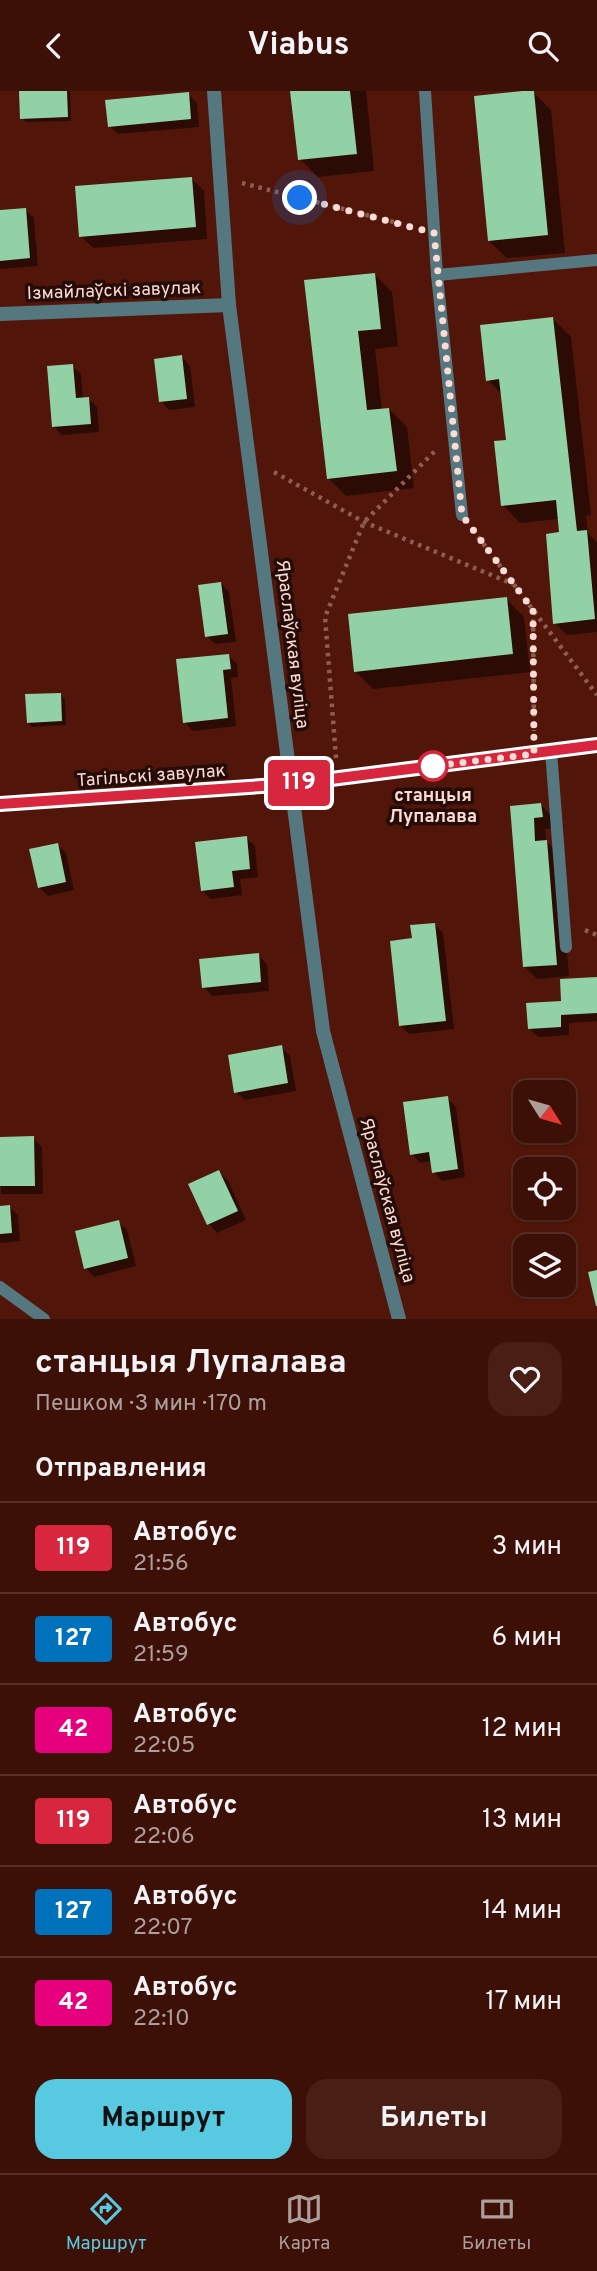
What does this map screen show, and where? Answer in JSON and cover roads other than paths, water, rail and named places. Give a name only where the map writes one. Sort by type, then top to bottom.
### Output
[{"type":"main road","name":"Тагільскі завулак","points":[[0,804],[292,784],[597,745]]},
{"type":"street","name":"Яраслаўская вуліца","points":[[214,91],[229,305],[323,1031],[399,1319]]},
{"type":"street","name":"Ізмайлаўскі завулак","points":[[0,314],[229,305]]},
{"type":"lane","points":[[425,91],[437,275],[462,515]]},
{"type":"lane","points":[[437,275],[597,260]]},
{"type":"lane","points":[[551,751],[566,947]]},
{"type":"lane","points":[[0,1287],[44,1319]]},
{"type":"place","name":"станцыя Лупалава","points":[[433,766]]}]
